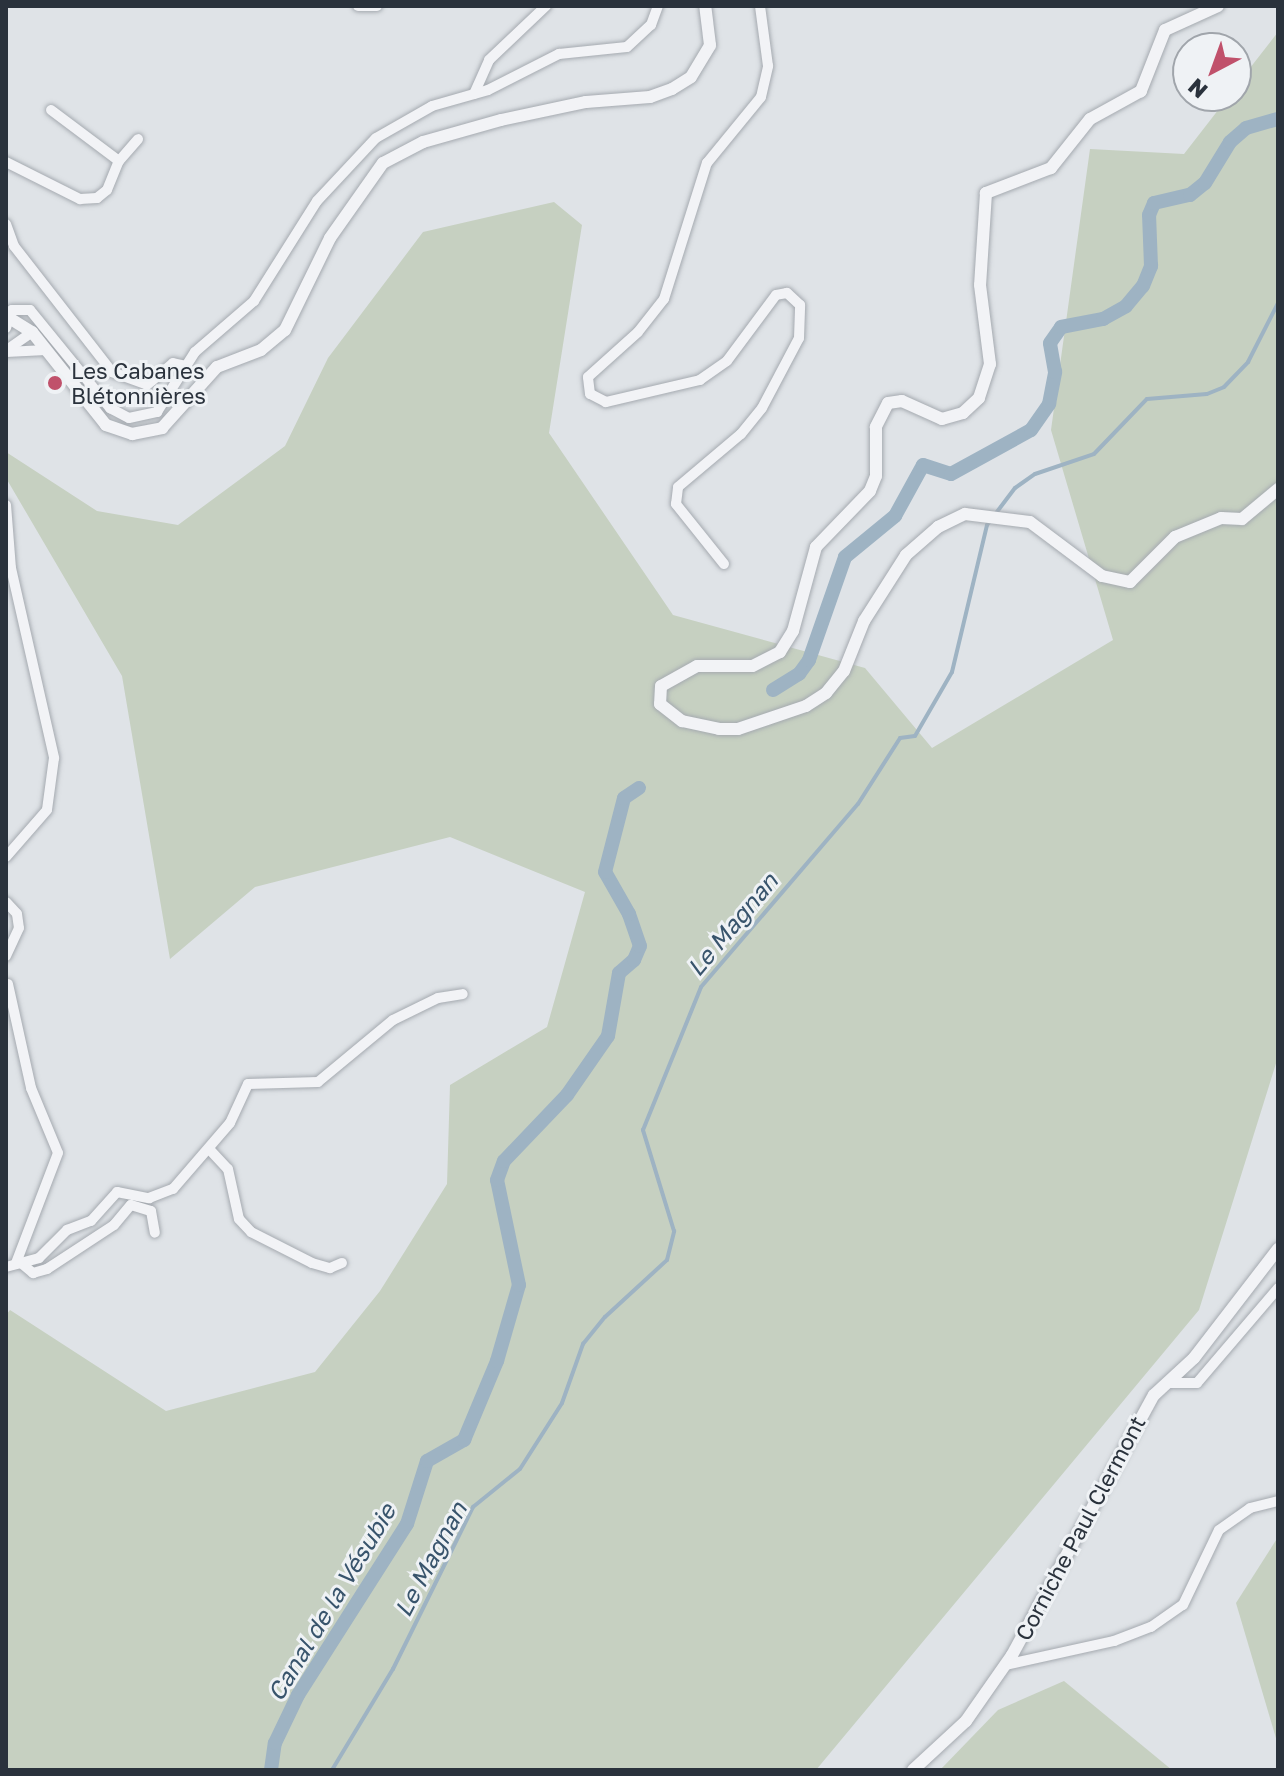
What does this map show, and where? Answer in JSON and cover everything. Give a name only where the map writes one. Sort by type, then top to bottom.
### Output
[{"type":"street","points":[[358,6],[377,6]]},
{"type":"street","points":[[474,94],[489,60],[546,6]]},
{"type":"street","points":[[654,7],[651,25],[627,47],[559,54],[474,94],[432,106],[376,138],[317,201],[254,301],[186,366],[157,412],[129,418],[98,398],[30,310],[17,307],[7,320],[32,332],[106,425],[132,434],[162,428],[217,367],[276,341],[349,205],[383,163],[423,142],[501,120],[586,102],[650,97],[672,89],[691,77],[710,45],[705,6]]},
{"type":"street","points":[[724,564],[680,511],[676,494],[685,478],[741,434],[762,408],[799,338],[800,305],[787,293],[776,295],[727,361],[700,380],[606,402],[590,394],[588,377],[638,332],[664,299],[707,163],[761,97],[768,66],[760,6]]},
{"type":"street","points":[[1218,6],[1165,30],[1141,91],[1090,119],[1051,168],[986,193],[980,285],[990,364],[979,398],[963,413],[942,419],[902,401],[888,403],[876,427],[876,476],[870,491],[816,547],[793,631],[780,652],[752,666],[697,666],[661,686],[660,704],[682,721],[719,729],[738,729],[806,706],[826,693],[844,671],[864,621],[906,555],[938,527],[965,514],[1001,516],[1030,522],[1102,576],[1130,582],[1175,537],[1212,520],[1242,519],[1278,489]]},
{"type":"street","points":[[51,110],[119,161]]},
{"type":"street","points":[[6,162],[87,200],[107,190],[119,161],[138,139]]},
{"type":"street","points":[[6,224],[14,246],[112,372],[147,385],[173,363],[186,366]]},
{"type":"street","points":[[6,351],[32,332]]},
{"type":"street","points":[[6,351],[46,350]]},
{"type":"street","points":[[6,505],[11,568],[54,758],[47,810],[6,857]]},
{"type":"street","points":[[6,902],[19,928],[6,956]]},
{"type":"street","points":[[8,984],[31,1088],[58,1153],[14,1264]]},
{"type":"street","points":[[14,1264],[39,1258],[67,1230],[91,1221],[117,1192],[149,1198],[173,1189],[210,1150],[230,1123],[248,1084],[318,1082],[393,1020],[438,998],[463,994]]},
{"type":"street","points":[[210,1150],[228,1169],[239,1219],[251,1232],[312,1263],[330,1268],[342,1263]]},
{"type":"street","points":[[14,1264],[33,1273],[47,1269],[114,1225],[131,1205],[151,1211],[155,1233]]},
{"type":"street","name":"Corniche Paul Clermont","points":[[913,1770],[966,1721],[1005,1665],[1080,1538],[1141,1413],[1194,1358],[1278,1249]]},
{"type":"street","points":[[1168,1383],[1197,1383],[1278,1288]]},
{"type":"street","points":[[1005,1665],[1114,1641],[1151,1627],[1183,1605],[1219,1530],[1250,1508],[1278,1501]]},
{"type":"green space","points":[[1278,32],[1278,1057],[1199,1310],[816,1770],[6,1770],[6,1315],[10,1310],[166,1411],[315,1372],[380,1291],[447,1184],[450,1085],[547,1027],[585,892],[450,837],[255,887],[170,959],[122,676],[6,478],[6,452],[97,511],[178,525],[285,446],[328,358],[423,232],[554,202],[582,225],[549,433],[673,615],[865,668],[932,748],[1113,640],[1051,430],[1090,149],[1184,154],[1217,112],[1252,112],[1252,65]]},
{"type":"green space","points":[[1278,1537],[1278,1745],[1236,1603]]},
{"type":"green space","points":[[1064,1681],[1172,1770],[940,1770],[998,1710]]},
{"type":"waterway","name":"Canal de la Vésubie","points":[[773,690],[799,674],[809,660],[845,557],[895,516],[923,465],[951,474],[1031,430],[1049,404],[1055,372],[1050,343],[1061,327],[1103,319],[1126,306],[1143,286],[1151,266],[1149,215],[1154,203],[1190,195],[1205,183],[1230,142],[1246,128],[1278,119]]},
{"type":"waterway","name":"Le Magnan","points":[[332,1770],[393,1669],[473,1507],[520,1469],[562,1403],[583,1344],[605,1317],[667,1260],[674,1231],[643,1130],[701,987],[858,804],[900,738],[915,736],[952,672],[987,525],[1015,488],[1035,474],[1094,454],[1147,399],[1207,394],[1224,387],[1248,362],[1278,303]]},
{"type":"waterway","name":"Canal de la Vésubie","points":[[271,1770],[275,1743],[298,1695],[407,1524],[427,1461],[464,1440],[497,1361],[519,1285],[497,1180],[504,1161],[567,1095],[608,1036],[619,973],[634,960],[640,946],[629,914],[605,872],[624,798],[639,788]]},
{"type":"place","name":"Les Cabanes Blétonnières","points":[[55,383]]}]
